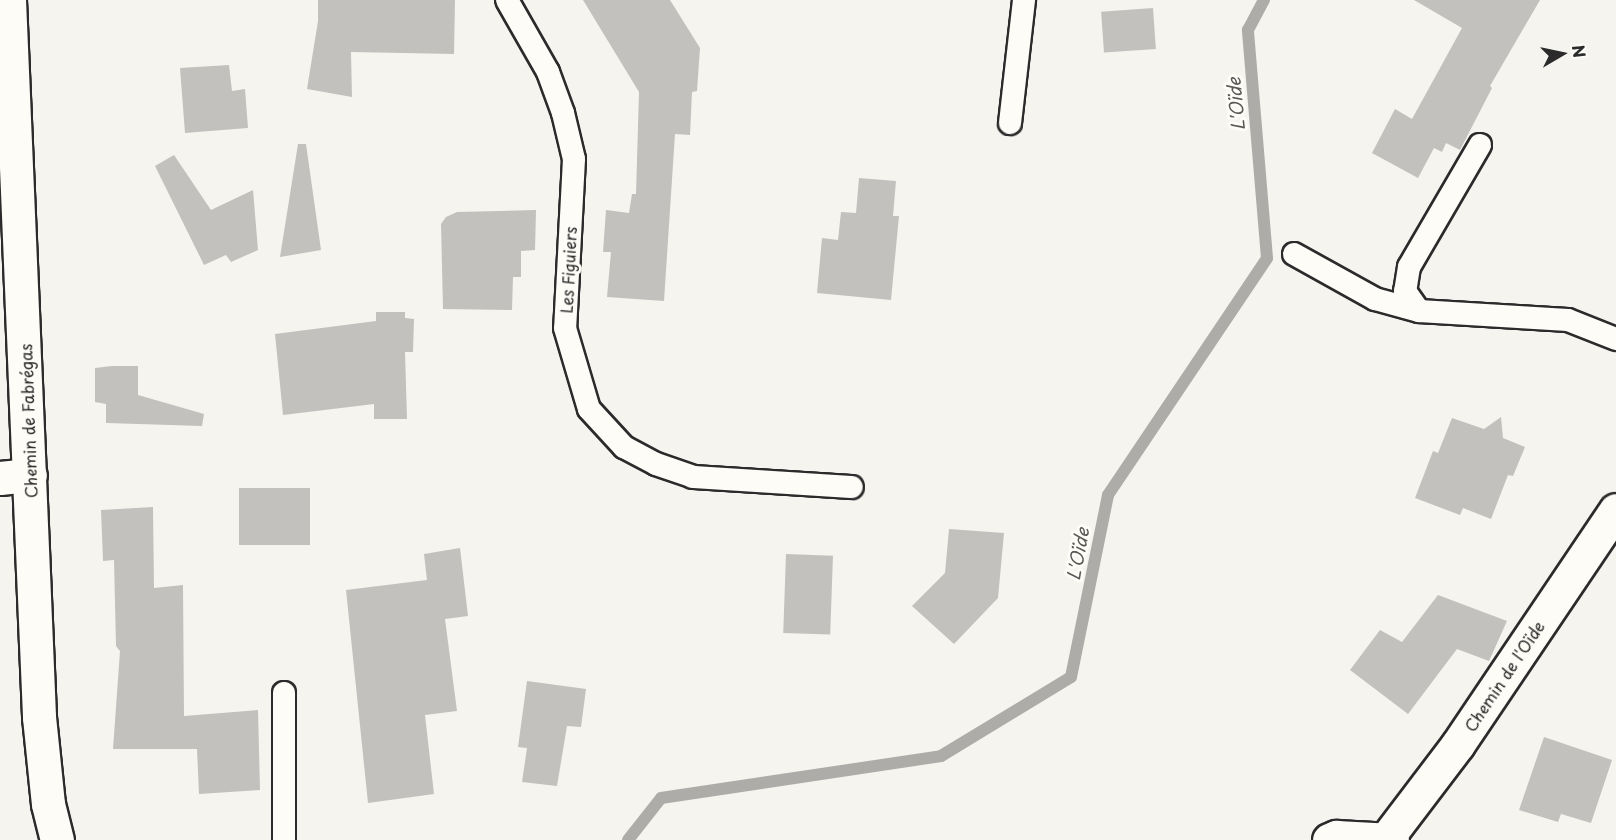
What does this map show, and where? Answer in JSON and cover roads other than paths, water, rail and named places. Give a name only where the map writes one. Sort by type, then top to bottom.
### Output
[{"type":"street","name":"Chemin de Fabrégas","points":[[9,0],[15,477],[48,804],[57,840]]},
{"type":"street","name":"Chemin de l'Oïde","points":[[1389,839],[1458,744],[1616,510]]},
{"type":"street","points":[[1329,840],[1336,837],[1389,839]]},
{"type":"lane","name":"Les Figuiers","points":[[507,0],[548,72],[563,113],[574,159],[565,328],[589,410],[624,447],[656,464],[693,477],[852,487]]},
{"type":"lane","points":[[1010,123],[1024,0]]},
{"type":"lane","points":[[1419,310],[1405,291],[1409,267],[1480,145]]},
{"type":"lane","points":[[1294,254],[1375,299],[1419,310],[1568,320],[1616,339]]},
{"type":"lane","points":[[284,693],[284,840]]},
{"type":"waterway","name":"L'Oïde","points":[[628,840],[661,798],[941,756],[1071,677],[1108,495],[1267,258],[1248,30],[1264,0]]}]
